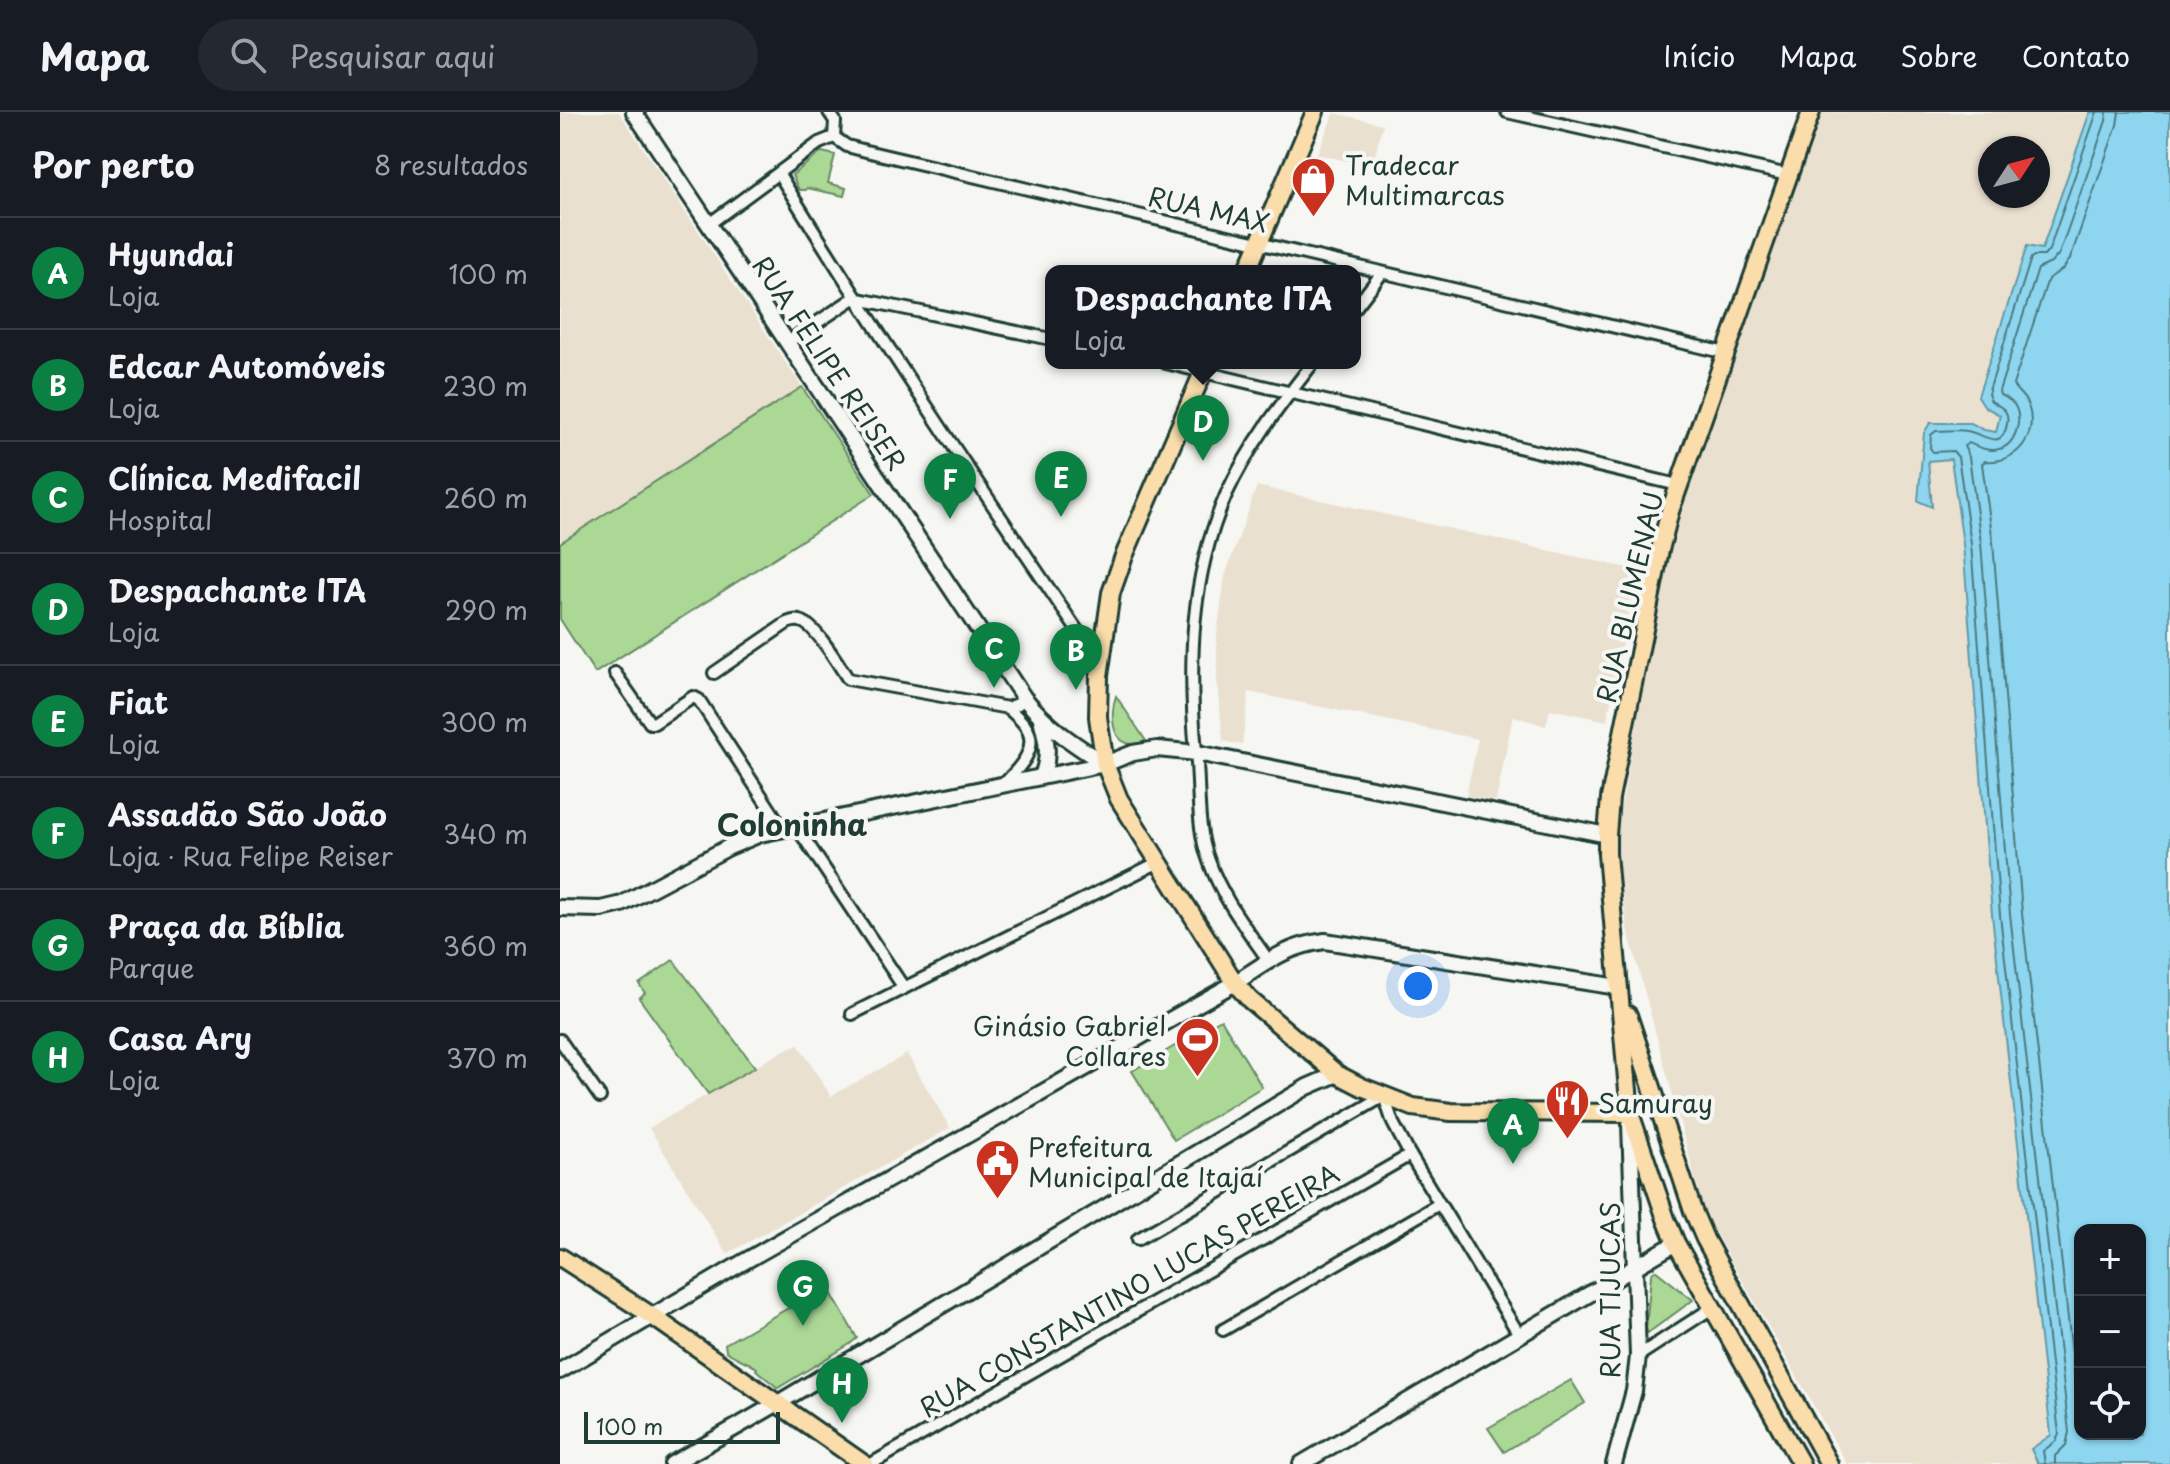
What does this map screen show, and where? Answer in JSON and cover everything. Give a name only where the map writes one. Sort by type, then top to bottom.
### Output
[{"type":"main road","name":"RUA FELIPE REISER","points":[[634,112],[1024,698],[1041,719],[1105,764]]},
{"type":"main road","points":[[1250,265],[1315,112]]},
{"type":"main road","name":"RUA BLUMENAU","points":[[1801,1464],[1676,1243],[1630,1113],[1607,835],[1610,798],[1664,531],[1811,112]]},
{"type":"main road","points":[[1204,369],[1115,579],[1107,611],[1100,664],[1098,717],[1105,764],[1119,799],[1235,983],[1250,1000],[1337,1074],[1413,1107],[1451,1112],[1630,1113]]},
{"type":"main road","name":"RUA FELIPE REISER","points":[[1041,719],[1048,760],[1042,776]]},
{"type":"main road","points":[[560,908],[601,909],[622,904],[729,847],[760,834],[1105,764],[1133,753],[1157,749],[1197,753],[1607,835]]},
{"type":"main road","points":[[560,1371],[1235,983],[1268,960],[1298,946],[1325,941],[1618,987],[1701,1231],[1829,1464]]},
{"type":"main road","points":[[672,1464],[1307,1087],[1337,1074]]},
{"type":"main road","name":"RUA TIJUCAS","points":[[1613,1463],[1634,1391],[1638,1356],[1630,1113]]},
{"type":"main road","points":[[1301,1464],[1676,1243]]},
{"type":"main road","points":[[560,1257],[652,1316],[864,1464]]},
{"type":"street","points":[[709,224],[819,143],[834,137],[835,121],[829,112]]},
{"type":"street","points":[[1507,112],[1788,175]]},
{"type":"street","name":"RUA MAX","points":[[834,137],[847,146],[866,151],[1348,265]]},
{"type":"street","points":[[779,174],[854,298],[1100,664]]},
{"type":"street","name":"RUA MAX","points":[[1361,268],[1726,353]]},
{"type":"street","points":[[1361,300],[1382,273]]},
{"type":"street","points":[[788,342],[854,298],[1045,338]]},
{"type":"street","points":[[1212,369],[1290,392],[1678,485]]},
{"type":"street","points":[[1268,960],[1225,899],[1207,859],[1200,822],[1194,737],[1191,664],[1194,613],[1200,575],[1227,493],[1244,461],[1308,369]]},
{"type":"street","points":[[714,673],[795,620],[802,621],[814,631],[848,679],[1008,708],[1024,698]]},
{"type":"street","points":[[615,673],[650,723],[693,697],[699,700],[904,988]]},
{"type":"street","points":[[1005,783],[1024,764],[1031,738],[1027,728],[1008,708]]},
{"type":"street","points":[[852,1014],[1159,862]]},
{"type":"street","points":[[560,1040],[600,1097]]},
{"type":"street","points":[[1138,1239],[1384,1096],[1393,1123],[1410,1155],[1520,1336]]},
{"type":"street","name":"RUA CONSTANTINO LUCAS PEREIRA","points":[[871,1464],[1410,1155]]},
{"type":"street","points":[[1223,1330],[1439,1204]]},
{"type":"street","points":[[1638,1356],[1712,1308]]},
{"type":"shaded area","points":[[560,112],[619,112],[802,387],[560,543]]},
{"type":"shaded area","points":[[1817,112],[2090,112],[2041,249],[2027,246],[1979,396],[1985,407],[2000,415],[1996,432],[1971,423],[1924,433],[1918,501],[1932,506],[1927,461],[1951,459],[1963,544],[1992,915],[2051,1435],[2031,1449],[2038,1464],[1847,1464],[1705,1215],[1627,927],[1618,863],[1618,824],[1668,552],[1685,487]]},
{"type":"shaded area","points":[[1334,113],[1383,124],[1372,167],[1317,154]]},
{"type":"shaded area","points":[[1257,486],[1637,570],[1607,721],[1550,709],[1546,726],[1513,716],[1496,801],[1466,796],[1478,739],[1249,692],[1242,745],[1223,741],[1217,682],[1217,634],[1225,576]]},
{"type":"shaded area","points":[[798,1044],[831,1096],[907,1054],[950,1128],[727,1254],[649,1128]]},
{"type":"green space","points":[[822,152],[835,155],[828,183],[846,188],[844,196],[807,188],[799,190],[792,175]]},
{"type":"green space","points":[[802,387],[874,494],[595,673],[560,619],[560,543]]},
{"type":"green space","points":[[1116,696],[1146,741],[1126,743],[1116,733],[1113,710]]},
{"type":"green space","points":[[673,960],[755,1067],[708,1094],[639,998],[645,993],[639,984]]},
{"type":"green space","name":"Ginásio Gabriel Collares","points":[[1221,1019],[1262,1087],[1174,1140],[1132,1071]]},
{"type":"green space","points":[[1655,1270],[1693,1300],[1648,1333],[1651,1275]]},
{"type":"green space","points":[[827,1286],[857,1338],[850,1344],[778,1388],[757,1368],[726,1351],[725,1344]]},
{"type":"green space","points":[[1571,1380],[1585,1403],[1504,1452],[1488,1428]]},
{"type":"water","points":[[2090,112],[2170,112],[2170,1464],[2038,1464],[2031,1449],[2051,1435],[1992,915],[1963,544],[1951,459],[1928,461],[1932,507],[1918,501],[1924,433],[1930,423],[1971,423],[1996,432],[2000,415],[1985,407],[1978,396],[2027,246],[2042,249]]},
{"type":"place","name":"Tradecar Multimarcas","points":[[1314,218]]},
{"type":"place","name":"Despachante ITA","points":[[1203,461]]},
{"type":"place","name":"Fiat","points":[[1061,517]]},
{"type":"place","name":"Assadão São João","points":[[950,519]]},
{"type":"place","name":"Clínica Medifacil","points":[[994,688]]},
{"type":"place","name":"Edcar Automóveis","points":[[1076,690]]},
{"type":"place","name":"Ginásio Gabriel Collares","points":[[1197,1079]]},
{"type":"place","name":"Samuray","points":[[1567,1141]]},
{"type":"place","name":"Hyundai","points":[[1513,1164]]},
{"type":"place","name":"Prefeitura Municipal de Itajaí","points":[[997,1200]]},
{"type":"place","name":"Praça da Bíblia","points":[[803,1326]]},
{"type":"place","name":"Casa Ary","points":[[842,1423]]},
{"type":"district","name":"Coloninha","points":[[792,823]]}]
